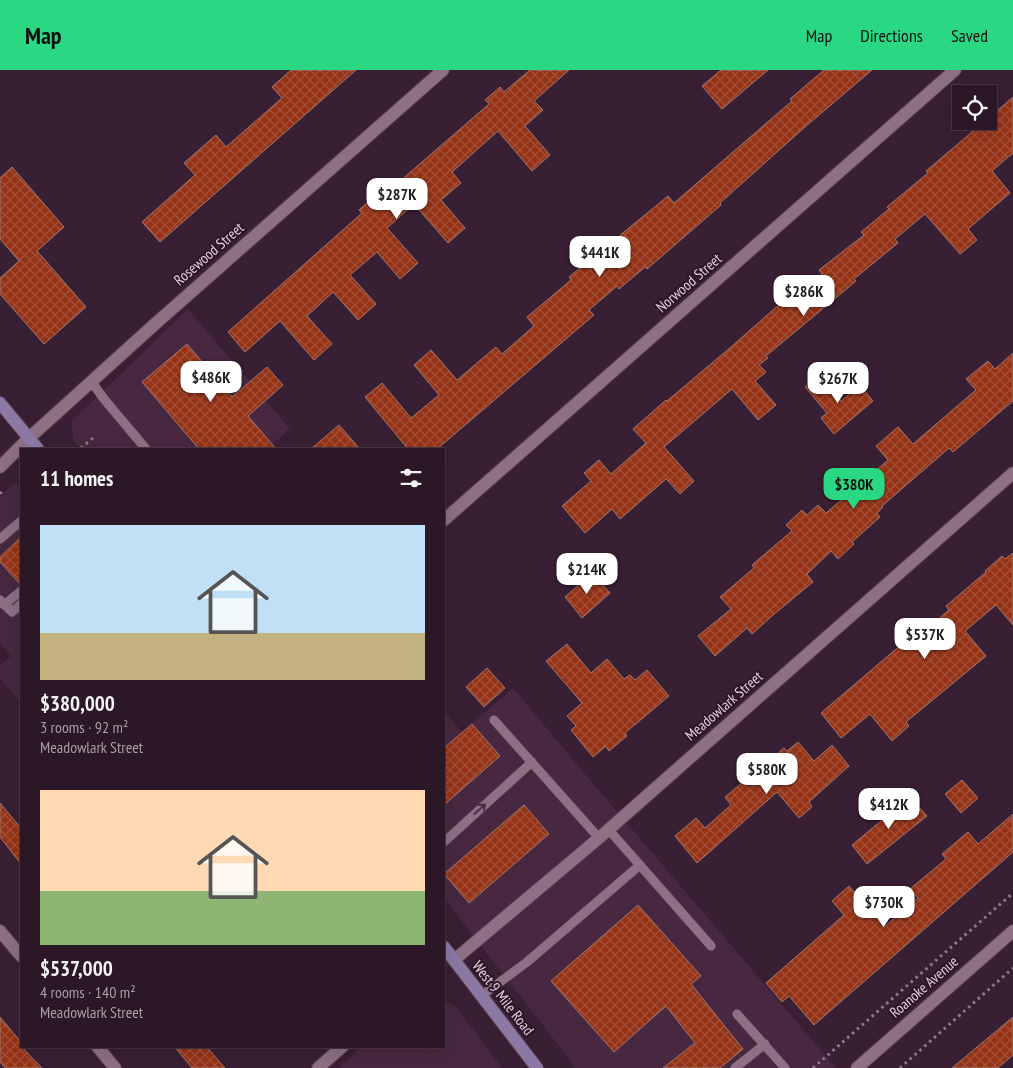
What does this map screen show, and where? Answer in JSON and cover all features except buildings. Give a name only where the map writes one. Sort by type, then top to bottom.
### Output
[{"type":"main road","points":[[0,403],[37,448]]},
{"type":"main road","name":"West 9 Mile Road","points":[[448,954],[537,1068]]},
{"type":"street","name":"Rosewood Street","points":[[0,467],[91,381],[443,70]]},
{"type":"street","name":"Norwood Street","points":[[445,519],[955,70]]},
{"type":"street","name":"Meadowlark Street","points":[[448,954],[604,834],[1013,473]]},
{"type":"street","points":[[0,931],[20,955]]},
{"type":"street","name":"Roanoke Avenue","points":[[857,1068],[1013,931]]},
{"type":"street","points":[[99,1048],[115,1068]]},
{"type":"street","points":[[322,1067],[340,1048]]},
{"type":"lane","points":[[91,381],[145,448]]},
{"type":"lane","points":[[0,539],[20,522]]},
{"type":"lane","points":[[20,592],[2,602],[12,612],[20,605]]},
{"type":"lane","points":[[494,720],[532,762],[604,834],[640,866],[711,946]]},
{"type":"lane","points":[[445,841],[532,762]]},
{"type":"lane","points":[[481,996],[527,962],[640,866]]},
{"type":"lane","points":[[737,1014],[785,1068]]},
{"type":"lane","points":[[735,1068],[765,1044]]},
{"type":"path","points":[[81,448],[93,438]]},
{"type":"path","points":[[813,1068],[1013,893]]},
{"type":"path","points":[[900,1068],[1013,968]]},
{"type":"shaded area","points":[[188,309],[290,429],[269,448],[80,448],[74,441],[71,422]]},
{"type":"shaded area","points":[[15,483],[20,486],[20,702],[0,678],[0,665],[11,656],[0,643],[0,496]]},
{"type":"shaded area","points":[[513,688],[836,1068],[576,1068],[445,899],[445,712],[462,732]]},
{"type":"shaded area","points":[[445,1001],[455,1006],[502,1068],[338,1068],[361,1048],[445,1048]]}]
